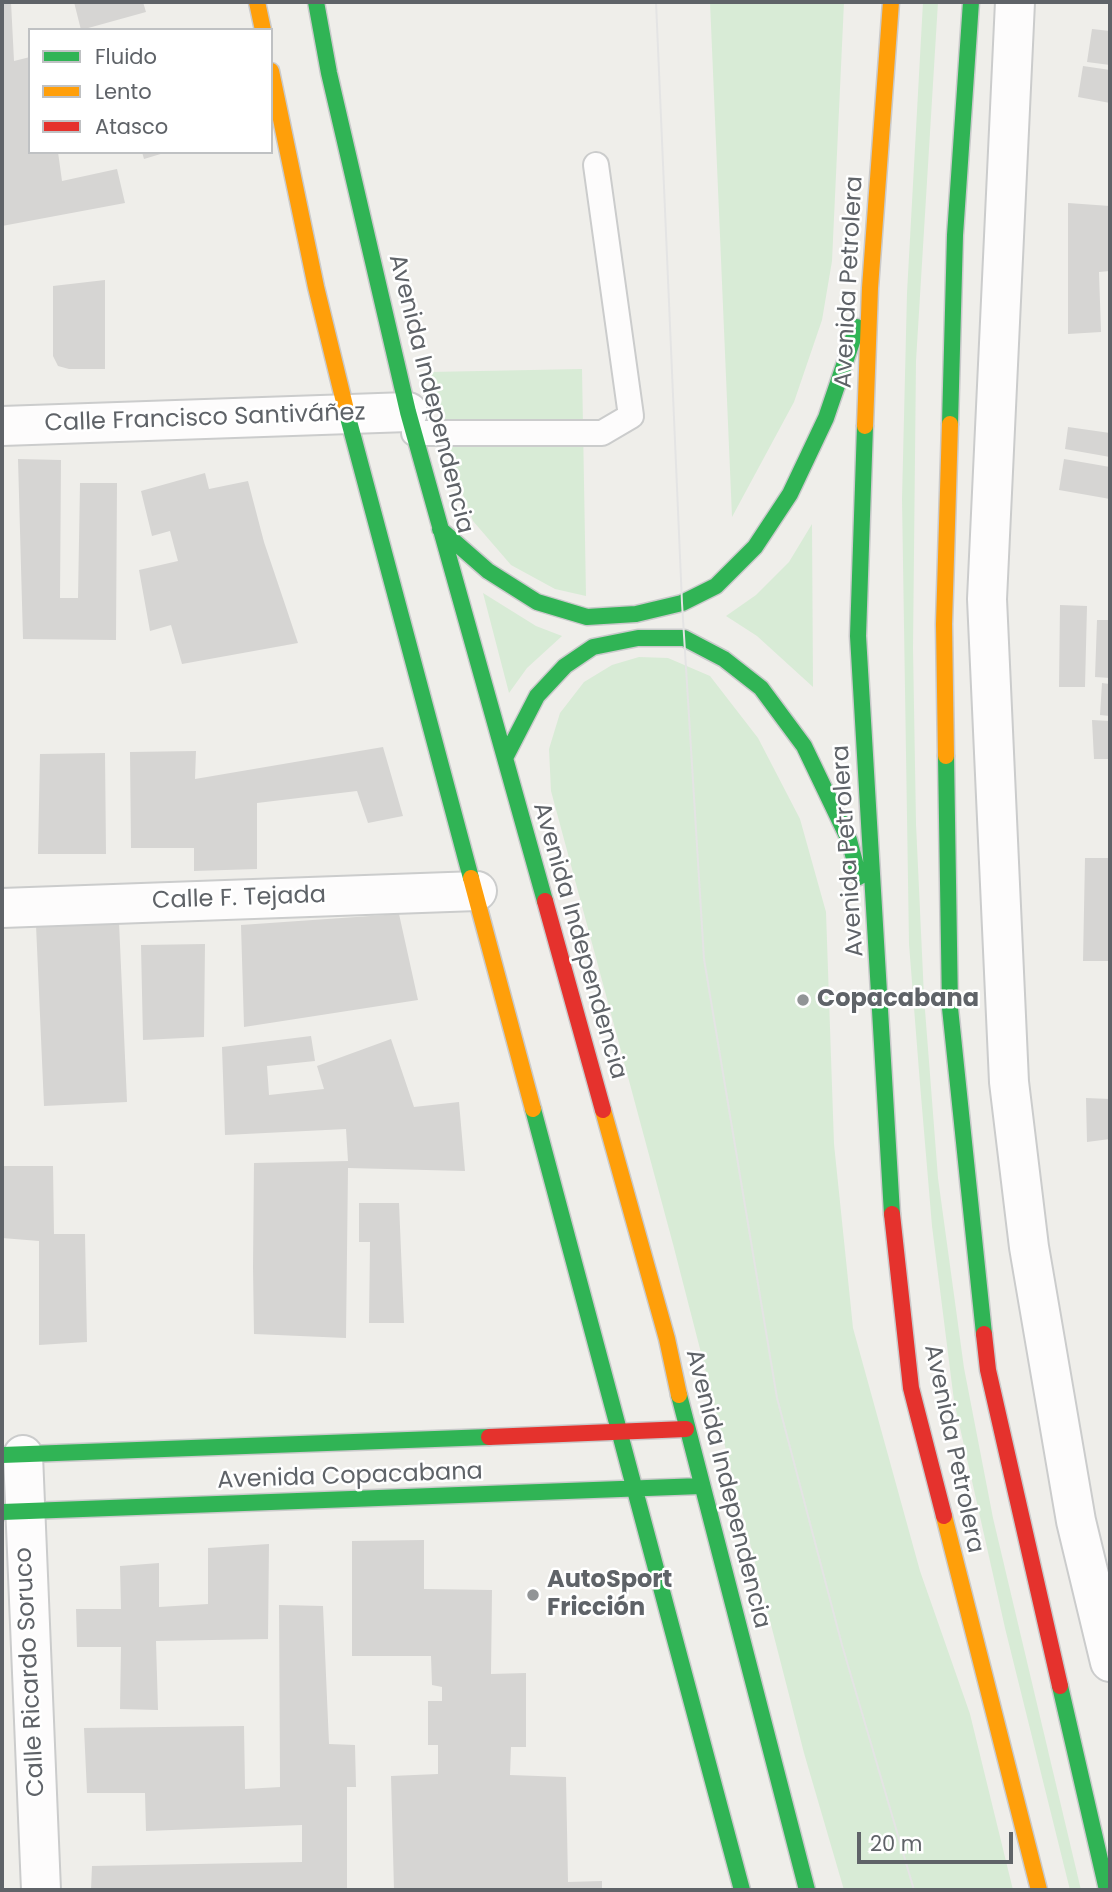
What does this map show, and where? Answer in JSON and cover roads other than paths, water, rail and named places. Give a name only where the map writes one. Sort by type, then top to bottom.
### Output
[{"type":"main road","points":[[257,2],[263,28]]},
{"type":"main road","name":"Avenida Independencia","points":[[316,2],[329,73],[411,423],[667,1339],[686,1429],[807,1890]]},
{"type":"main road","name":"Avenida Petrolera","points":[[891,2],[870,288],[858,636],[892,1215],[911,1388],[1039,1890]]},
{"type":"main road","name":"Avenida Petrolera","points":[[971,2],[955,235],[944,624],[950,1008],[988,1370],[1107,1890]]},
{"type":"main road","points":[[273,81],[316,287],[348,415],[741,1888]]},
{"type":"main road","points":[[440,529],[488,571],[537,602],[587,617],[636,614],[682,603],[716,586],[755,547],[790,494],[826,418],[870,288]]},
{"type":"main road","points":[[505,758],[537,696],[565,666],[593,647],[638,638],[684,638],[724,659],[761,688],[804,746],[849,840],[877,947]]},
{"type":"main road","name":"Avenida Copacabana","points":[[12,1455],[686,1429]]},
{"type":"main road","name":"Avenida Copacabana","points":[[13,1512],[701,1486]]},
{"type":"street","points":[[1015,2],[987,599],[1009,1082],[1029,1247],[1076,1521],[1110,1662]]},
{"type":"street","name":"Calle Francisco Santiváñez","points":[[2,426],[348,415],[411,423]]},
{"type":"street","name":"Calle F. Tejada","points":[[2,908],[477,891]]},
{"type":"street","name":"Calle Ricardo Soruco","points":[[12,1455],[13,1512],[41,1890]]},
{"type":"lane","points":[[411,423],[602,433],[631,416],[596,165]]},
{"type":"tram line","points":[[656,2],[682,603],[704,959],[777,1398],[842,1645],[914,1890]]},
{"type":"place","name":"Copacabana","points":[[803,1000]]},
{"type":"place","name":"AutoSport Fricción","points":[[533,1595]]}]
